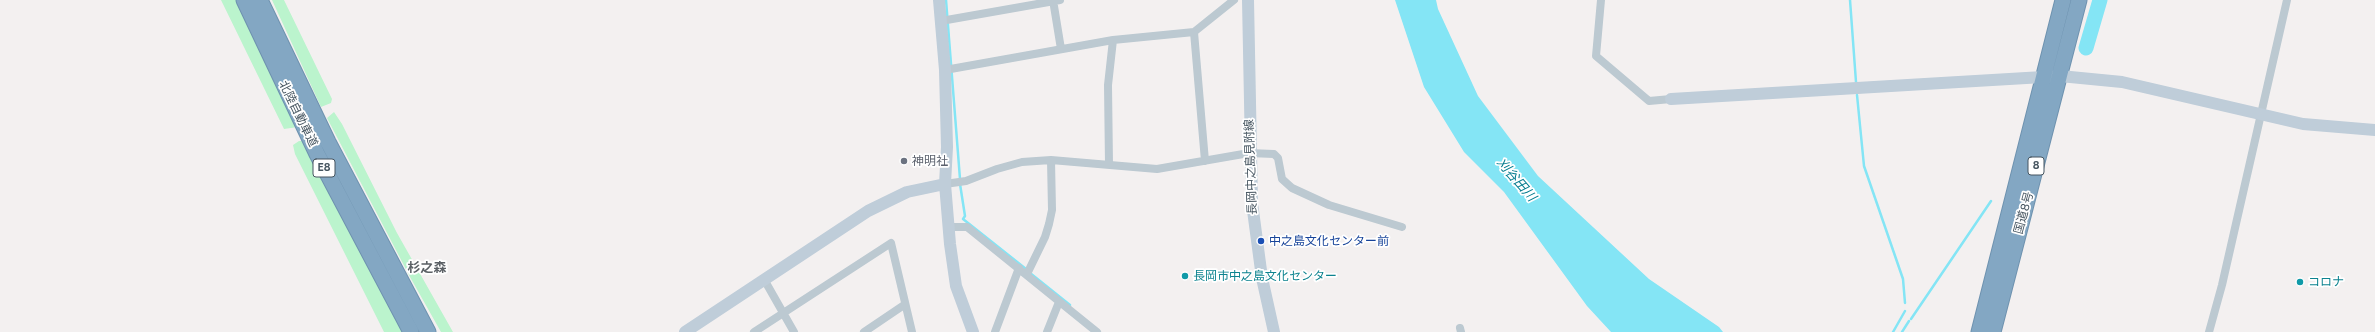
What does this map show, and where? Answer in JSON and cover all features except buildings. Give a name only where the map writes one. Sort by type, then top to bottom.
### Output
[{"type":"highway","name":"北陸自動車道","points":[[244,0],[317,154],[411,332]]},
{"type":"highway","name":"北陸自動車道","points":[[260,0],[328,142],[428,332]]},
{"type":"highway","name":"国道8号","points":[[1979,332],[2063,0]]},
{"type":"highway","name":"国道8号","points":[[1993,332],[2079,0]]},
{"type":"street","points":[[939,0],[945,70],[947,147],[945,184],[949,227],[956,286],[974,332]]},
{"type":"street","points":[[941,21],[1056,0],[1061,48]]},
{"type":"street","points":[[945,70],[1061,48],[1113,40],[1194,32],[1234,0]]},
{"type":"street","name":"長岡中之島見附線","points":[[1248,0],[1249,153],[1257,252],[1274,332]]},
{"type":"street","points":[[1601,0],[1596,56],[1648,102],[1670,99],[2060,76],[2122,82],[2303,124],[2375,130]]},
{"type":"street","points":[[2209,332],[2262,115],[2287,0]]},
{"type":"street","points":[[1194,32],[1205,161]]},
{"type":"street","points":[[1109,165],[1108,85],[1113,40]]},
{"type":"street","points":[[685,332],[765,281],[868,211],[907,192],[966,181],[1010,165],[1051,160],[1157,169],[1249,153],[1277,155],[1282,179],[1286,184],[1309,197],[1402,227]]},
{"type":"street","points":[[1027,274],[1045,237],[1052,210],[1051,160]]},
{"type":"street","points":[[949,227],[967,227],[1097,332]]},
{"type":"street","points":[[754,332],[784,314],[891,243],[904,305],[912,332]]},
{"type":"street","points":[[995,332],[1019,268]]},
{"type":"street","points":[[765,281],[794,332]]},
{"type":"street","points":[[1047,332],[1059,302]]},
{"type":"street","points":[[864,332],[904,305]]},
{"type":"green space","points":[[221,0],[239,0],[298,127],[284,129]]},
{"type":"green space","points":[[272,0],[284,0],[332,99],[331,103],[321,107]]},
{"type":"green space","points":[[334,112],[342,124],[397,233],[453,332],[441,332],[410,277],[327,118]]},
{"type":"green space","points":[[299,141],[305,141],[404,332],[384,332],[295,154],[293,145]]},
{"type":"water","name":"刈谷田川","points":[[1395,0],[1436,0],[1438,9],[1478,96],[1538,176],[1649,279],[1719,327],[1723,332],[1611,332],[1587,306],[1504,192],[1464,152],[1424,87]]},
{"type":"waterway","points":[[946,0],[960,179]]},
{"type":"waterway","points":[[1850,0],[1856,82]]},
{"type":"waterway","points":[[2086,48],[2100,0]]},
{"type":"waterway","points":[[1857,95],[1864,166],[1903,279],[1905,303]]},
{"type":"waterway","points":[[960,184],[965,216],[963,219],[1026,269]]},
{"type":"waterway","points":[[1911,319],[1991,201]]},
{"type":"waterway","points":[[1030,273],[1070,305]]},
{"type":"waterway","points":[[1893,332],[1905,311]]},
{"type":"waterway","points":[[1902,332],[1909,321]]},
{"type":"place","name":"神明社","points":[[904,161]]},
{"type":"place","name":"中之島文化センター前","points":[[1261,241]]},
{"type":"place","name":"長岡市中之島文化センター","points":[[1185,276]]},
{"type":"place","name":"コロナ","points":[[2300,282]]},
{"type":"district","name":"杉之森","points":[[427,268]]}]
